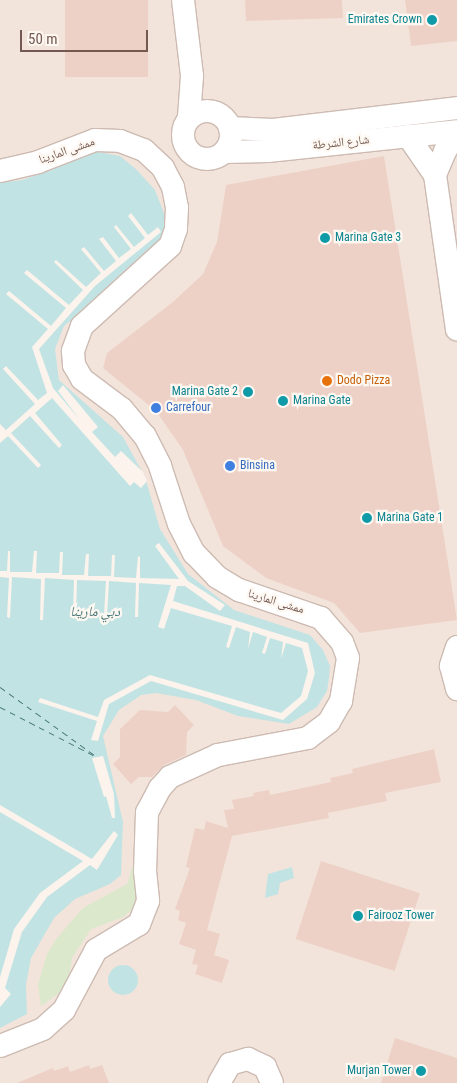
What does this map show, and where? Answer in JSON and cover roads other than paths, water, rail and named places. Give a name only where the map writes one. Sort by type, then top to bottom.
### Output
[{"type":"street","points":[[183,0],[191,66],[189,117],[182,130],[188,150],[202,159],[210,159],[224,152],[231,138],[191,66]]},
{"type":"street","name":"شارع الشرطة","points":[[222,120],[273,130],[457,108]]},
{"type":"street","points":[[189,117],[201,110],[222,120]]},
{"type":"street","points":[[435,175],[445,151],[457,132]]},
{"type":"street","name":"شارع الشرطة","points":[[224,152],[268,151],[457,132]]},
{"type":"street","points":[[408,136],[435,175],[457,330]]},
{"type":"street","name":"ممشى المارينا","points":[[0,171],[38,162],[95,140],[120,140],[144,150],[163,168],[173,187],[177,208],[176,229],[170,246],[82,326],[73,351],[74,365],[82,378],[122,409],[145,436],[160,466],[179,524],[194,553],[217,576],[239,590],[321,618],[345,650],[348,658],[346,680],[341,701],[329,722],[308,738],[218,755],[170,777],[155,795],[147,812],[145,871],[148,901],[140,924],[96,950],[68,1004],[43,1029],[0,1046]]},
{"type":"street","points":[[163,168],[188,150]]},
{"type":"street","points":[[457,647],[451,666],[457,689]]},
{"type":"street","points":[[220,1083],[230,1064],[248,1059],[265,1067],[273,1082]]},
{"type":"water","name":"دبي مارينا","points":[[93,151],[120,156],[137,170],[155,190],[164,213],[165,225],[161,241],[147,261],[64,326],[55,349],[59,380],[123,437],[145,477],[160,529],[188,574],[234,610],[310,635],[323,650],[330,666],[329,678],[327,691],[317,707],[289,724],[238,716],[196,700],[156,693],[141,695],[119,710],[103,736],[123,822],[121,875],[110,884],[75,899],[54,918],[31,958],[26,985],[27,1014],[0,1028],[0,183],[22,180],[52,170],[74,156]]},
{"type":"water","points":[[292,867],[294,878],[280,883],[278,894],[265,898],[268,874]]},
{"type":"water","points":[[123,965],[134,969],[138,980],[134,991],[123,995],[112,991],[108,980],[112,969]]},
{"type":"place","name":"Emirates Crown","points":[[432,20]]},
{"type":"place","name":"Marina Gate 3","points":[[325,238]]},
{"type":"place","name":"Dodo Pizza","points":[[327,381]]},
{"type":"place","name":"Marina Gate 2","points":[[248,392]]},
{"type":"place","name":"Marina Gate","points":[[283,401]]},
{"type":"place","name":"Carrefour","points":[[156,408]]},
{"type":"place","name":"Binsina","points":[[230,466]]},
{"type":"place","name":"Marina Gate 1","points":[[367,518]]},
{"type":"place","name":"Fairooz Tower","points":[[358,916]]},
{"type":"place","name":"Murjan Tower","points":[[421,1071]]}]
